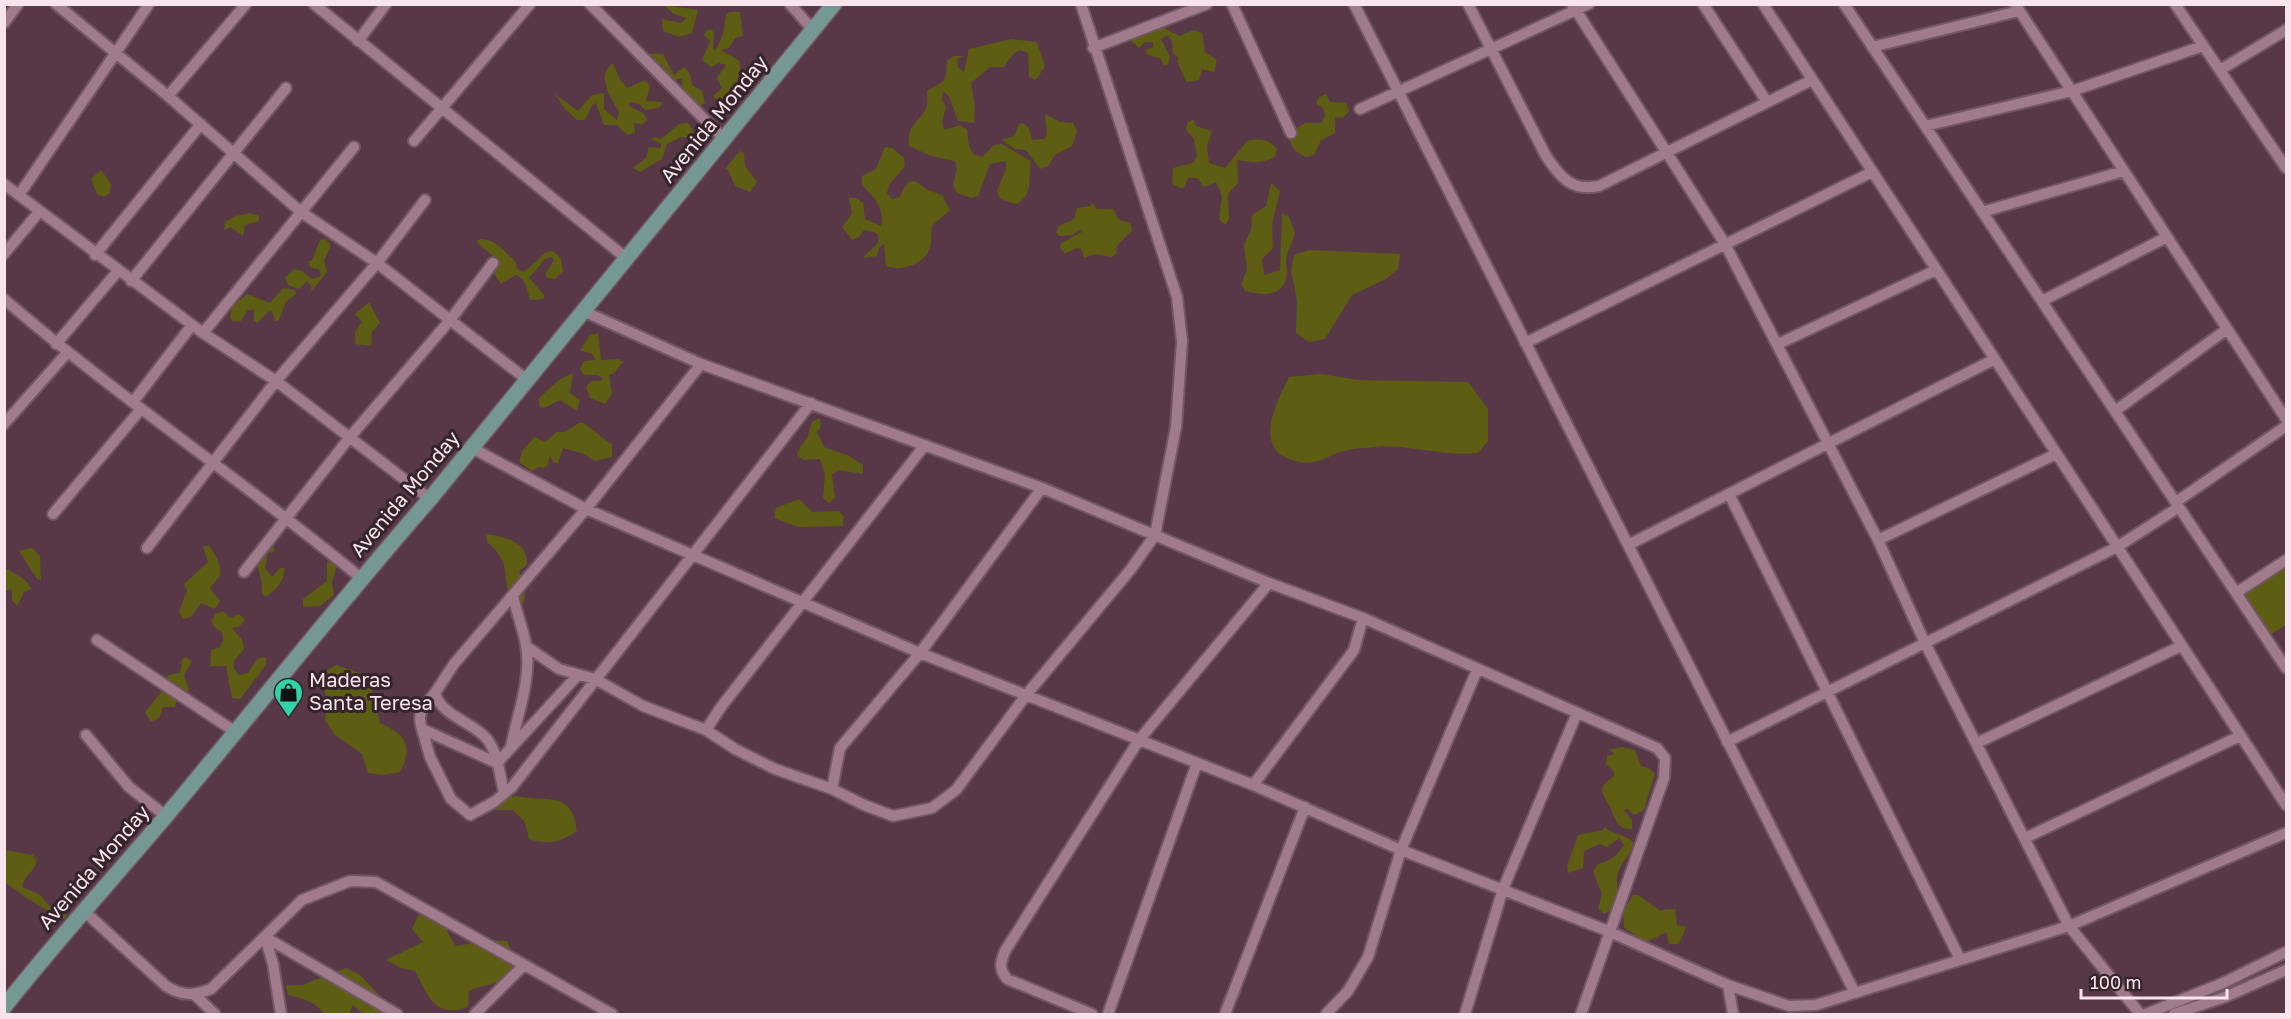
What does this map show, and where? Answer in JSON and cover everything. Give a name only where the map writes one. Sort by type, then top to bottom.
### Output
[{"type":"main road","name":"Avenida Monday","points":[[4,1007],[166,816],[361,578],[430,499],[834,4]]},
{"type":"street","points":[[4,24],[18,4]]},
{"type":"street","points":[[56,4],[235,152],[301,212],[377,263],[526,379]]},
{"type":"street","points":[[19,195],[149,4]]},
{"type":"street","points":[[168,96],[246,4]]},
{"type":"street","points":[[314,4],[626,258]]},
{"type":"street","points":[[358,41],[386,4]]},
{"type":"street","points":[[414,141],[530,4]]},
{"type":"street","points":[[590,4],[724,139]]},
{"type":"street","points":[[790,4],[813,30]]},
{"type":"street","points":[[526,646],[559,669],[595,679],[643,706],[706,730],[735,749],[775,769],[832,789],[893,816],[932,808],[956,790],[1027,694],[1131,570],[1155,535],[1176,427],[1182,341],[1177,297],[1093,48],[1081,4]]},
{"type":"street","points":[[1093,48],[1207,4]]},
{"type":"street","points":[[1232,4],[1291,133]]},
{"type":"street","points":[[1354,4],[1855,993]]},
{"type":"street","points":[[1468,4],[1546,156],[1560,178],[1573,186],[1587,189],[1599,186],[1665,151],[1812,80]]},
{"type":"street","points":[[1360,109],[1573,8],[1589,4]]},
{"type":"street","points":[[1703,4],[1767,102]]},
{"type":"street","points":[[1763,4],[2286,805]]},
{"type":"street","points":[[1844,4],[2286,668]]},
{"type":"street","points":[[2175,4],[2286,168]]},
{"type":"street","points":[[1573,8],[1725,244],[1878,540],[1925,643],[2069,926],[2140,1014]]},
{"type":"street","points":[[1872,47],[2017,8],[2286,419]]},
{"type":"street","points":[[2220,70],[2286,30]]},
{"type":"street","points":[[1925,126],[2072,92],[2203,46]]},
{"type":"street","points":[[131,281],[286,88]]},
{"type":"street","points":[[96,255],[201,124]]},
{"type":"street","points":[[203,333],[354,147]]},
{"type":"street","points":[[1982,212],[2124,171]]},
{"type":"street","points":[[1525,343],[1872,172]]},
{"type":"street","points":[[4,184],[131,281],[203,333],[276,381],[430,499]]},
{"type":"street","points":[[147,549],[276,381],[377,263],[425,200]]},
{"type":"street","points":[[4,254],[39,212]]},
{"type":"street","points":[[2042,301],[2167,237]]},
{"type":"street","points":[[244,572],[350,437],[451,319],[493,263]]},
{"type":"street","points":[[1778,344],[1936,270]]},
{"type":"street","points":[[56,344],[118,271]]},
{"type":"street","points":[[4,299],[67,353],[286,516],[361,578]]},
{"type":"street","points":[[584,311],[701,364],[1042,488],[1269,583],[1363,618],[1657,748],[1665,758],[1665,778],[1608,931],[1581,1014]]},
{"type":"street","points":[[53,514],[137,406],[192,324]]},
{"type":"street","points":[[2115,411],[2227,329]]},
{"type":"street","points":[[4,424],[67,353]]},
{"type":"street","points":[[1628,545],[1995,359]]},
{"type":"street","points":[[701,364],[586,509],[454,664],[435,693],[420,710],[418,717],[430,757],[451,799],[470,815],[494,802],[512,787],[811,403]]},
{"type":"street","points":[[1727,742],[2117,547],[2286,426]]},
{"type":"street","points":[[706,730],[721,706],[926,445]]},
{"type":"street","points":[[472,448],[586,509],[920,653],[1253,785],[1401,850],[1608,931],[1728,985],[1789,1006],[1816,1005],[2069,926],[2286,833]]},
{"type":"street","points":[[1878,540],[2056,454]]},
{"type":"street","points":[[832,789],[840,748],[920,653],[1042,488]]},
{"type":"street","points":[[1729,494],[1960,959]]},
{"type":"street","points":[[2236,593],[2286,560]]},
{"type":"street","points":[[1092,1014],[1007,979],[1001,972],[1000,963],[1005,951],[1139,740],[1269,583]]},
{"type":"street","points":[[511,747],[524,689],[526,646],[513,595]]},
{"type":"street","points":[[1253,785],[1354,650],[1363,618]]},
{"type":"street","points":[[97,640],[234,731]]},
{"type":"street","points":[[1977,743],[2181,646]]},
{"type":"street","points":[[1326,1014],[1348,991],[1368,957],[1401,850],[1477,669]]},
{"type":"street","points":[[497,763],[578,675]]},
{"type":"street","points":[[435,693],[441,705],[487,739],[497,763],[504,793]]},
{"type":"street","points":[[1465,1014],[1503,889],[1577,712]]},
{"type":"street","points":[[422,729],[497,763]]},
{"type":"street","points":[[86,735],[129,786],[166,816]]},
{"type":"street","points":[[2025,838],[2240,736]]},
{"type":"street","points":[[1108,1014],[1197,763]]},
{"type":"street","points":[[1225,1014],[1305,807]]},
{"type":"street","points":[[84,911],[166,986],[178,993],[195,995],[211,989],[302,900],[350,881],[376,882],[612,1014]]},
{"type":"street","points":[[265,937],[273,964],[282,1014]]},
{"type":"street","points":[[265,937],[397,1014]]},
{"type":"street","points":[[2146,1014],[2223,983],[2286,952]]},
{"type":"street","points":[[475,1014],[524,965]]},
{"type":"street","points":[[2174,1014],[2225,997],[2286,970]]},
{"type":"street","points":[[1728,985],[1733,1014]]},
{"type":"street","points":[[195,995],[214,1014]]},
{"type":"shaded area","points":[[664,5],[698,10],[692,33],[679,37],[663,31],[662,19],[681,23],[686,18],[674,14]]},
{"type":"shaded area","points":[[740,12],[743,36],[735,38],[729,48],[721,50],[739,61],[740,64],[737,82],[729,103],[717,101],[713,96],[722,88],[717,78],[726,65],[719,63],[711,67],[702,60],[710,41],[704,35],[706,31],[710,29],[714,32],[713,48],[716,50],[724,31],[726,14]]},
{"type":"shaded area","points":[[1162,27],[1179,36],[1194,30],[1202,33],[1205,52],[1217,60],[1214,72],[1202,69],[1199,80],[1186,82],[1177,61],[1179,58],[1173,54],[1172,41],[1168,35],[1161,39],[1170,57],[1168,64],[1164,66],[1161,59],[1146,54],[1146,50],[1153,47],[1153,42],[1145,42],[1139,48],[1130,40]]},
{"type":"shaded area","points":[[1011,39],[1037,42],[1045,66],[1036,80],[1029,77],[1028,53],[1020,50],[1013,54],[1004,67],[990,67],[971,83],[975,107],[974,123],[958,121],[949,96],[943,91],[942,99],[946,107],[942,122],[944,130],[960,125],[967,130],[969,146],[973,154],[982,157],[994,145],[1002,144],[1031,161],[1028,191],[1022,201],[1016,204],[1000,199],[997,191],[1006,169],[1006,161],[990,164],[978,196],[971,198],[957,193],[953,185],[957,169],[955,161],[931,156],[909,146],[912,127],[927,106],[927,91],[945,78],[947,61],[954,56],[964,56],[957,59],[958,67],[964,72],[969,49]]},
{"type":"shaded area","points":[[645,54],[663,54],[674,75],[684,67],[690,74],[692,85],[702,91],[705,103],[701,105],[689,99],[681,90],[682,78],[671,81],[661,64],[653,63]]},
{"type":"shaded area","points":[[613,63],[619,78],[627,88],[645,80],[650,86],[646,101],[663,102],[659,108],[645,110],[639,104],[630,102],[629,106],[643,113],[647,119],[642,125],[634,122],[635,133],[627,135],[617,125],[604,125],[596,103],[592,105],[585,120],[577,120],[565,109],[555,94],[578,111],[592,95],[604,93],[604,109],[617,120],[619,112],[606,87],[605,80],[605,74]]},
{"type":"shaded area","points":[[1326,94],[1330,102],[1346,103],[1349,111],[1343,118],[1335,117],[1335,133],[1321,140],[1314,155],[1306,157],[1293,148],[1289,133],[1305,123],[1321,123],[1325,116],[1323,108],[1316,104],[1319,97]]},
{"type":"shaded area","points":[[1045,114],[1060,122],[1073,123],[1077,131],[1072,146],[1055,155],[1048,166],[1040,169],[1026,150],[1015,149],[1002,140],[1014,136],[1019,124],[1023,123],[1029,128],[1032,140],[1044,139],[1047,135]]},
{"type":"shaded area","points":[[1193,119],[1196,126],[1212,131],[1207,146],[1209,163],[1225,168],[1247,141],[1264,140],[1277,149],[1275,157],[1266,161],[1237,160],[1238,183],[1228,194],[1229,219],[1225,225],[1219,219],[1222,196],[1216,182],[1204,187],[1197,178],[1188,178],[1183,189],[1172,184],[1173,168],[1193,163],[1197,156],[1194,139],[1186,130],[1187,123]]},
{"type":"shaded area","points":[[688,123],[693,130],[692,138],[681,137],[667,144],[662,159],[640,172],[633,168],[646,158],[649,147],[661,148],[661,144],[651,139],[655,137],[661,139],[679,124]]},
{"type":"shaded area","points":[[885,147],[892,148],[904,158],[905,166],[889,185],[887,193],[892,199],[899,197],[908,182],[915,181],[928,190],[942,195],[950,210],[932,226],[931,245],[926,255],[922,260],[904,268],[886,266],[884,243],[879,248],[877,256],[863,258],[877,244],[877,233],[864,230],[859,237],[852,240],[842,227],[852,214],[849,198],[856,198],[863,203],[865,219],[881,226],[880,208],[862,185],[862,176],[876,169]]},
{"type":"shaded area","points":[[740,151],[744,153],[745,166],[757,182],[750,192],[735,186],[728,170],[725,169]]},
{"type":"shaded area","points":[[101,170],[111,184],[110,193],[104,197],[97,194],[91,179]]},
{"type":"shaded area","points":[[1271,183],[1280,191],[1272,224],[1273,248],[1262,259],[1264,275],[1280,270],[1282,213],[1289,217],[1295,232],[1286,258],[1287,276],[1280,289],[1275,292],[1269,294],[1245,291],[1241,284],[1247,270],[1244,245],[1251,230],[1252,215],[1266,206]]},
{"type":"shaded area","points":[[1092,202],[1097,209],[1113,209],[1119,220],[1130,223],[1132,230],[1117,246],[1116,254],[1112,257],[1096,254],[1084,258],[1081,249],[1076,248],[1065,254],[1060,247],[1061,243],[1082,232],[1079,230],[1072,235],[1059,236],[1056,232],[1059,226],[1074,219],[1077,208],[1091,206]]},
{"type":"shaded area","points":[[250,213],[259,216],[259,221],[245,225],[243,236],[231,227],[224,230],[225,222],[236,216]]},
{"type":"shaded area","points":[[326,239],[331,246],[324,260],[327,272],[309,294],[312,287],[307,281],[299,289],[288,285],[285,278],[294,269],[302,271],[312,279],[321,276],[319,269],[311,268],[308,262],[312,260],[320,240]]},
{"type":"shaded area","points":[[480,239],[491,241],[499,246],[515,261],[517,268],[524,272],[546,252],[553,251],[561,259],[563,271],[555,279],[547,278],[545,274],[554,260],[552,257],[545,259],[529,278],[545,296],[543,299],[530,300],[520,277],[516,275],[501,284],[494,274],[499,264],[479,244],[477,241]]},
{"type":"shaded area","points":[[1309,250],[1400,254],[1398,269],[1386,279],[1352,295],[1325,339],[1309,342],[1296,333],[1297,300],[1291,271],[1294,255]]},
{"type":"shaded area","points":[[283,288],[295,290],[296,294],[286,302],[279,320],[275,322],[272,311],[257,323],[254,321],[254,309],[247,311],[241,321],[233,321],[230,318],[232,307],[247,294],[270,303]]},
{"type":"shaded area","points":[[369,302],[380,323],[372,332],[371,346],[355,344],[355,332],[362,322],[355,314]]},
{"type":"shaded area","points":[[598,333],[601,360],[618,359],[623,362],[613,374],[609,374],[612,394],[605,404],[590,398],[586,387],[591,381],[600,381],[603,378],[597,375],[584,375],[580,369],[584,361],[596,360],[592,354],[580,350],[590,335]]},
{"type":"shaded area","points":[[573,373],[570,393],[580,400],[577,411],[560,400],[544,408],[540,407],[538,399],[559,380]]},
{"type":"shaded area","points":[[1321,374],[1358,380],[1468,382],[1488,409],[1488,441],[1478,453],[1465,454],[1389,447],[1348,450],[1311,463],[1287,458],[1277,452],[1270,432],[1279,397],[1289,377]]},
{"type":"shaded area","points":[[820,418],[821,426],[817,432],[824,447],[849,456],[863,465],[863,474],[839,470],[832,474],[835,498],[829,503],[823,498],[825,474],[820,459],[803,460],[797,455],[807,438],[812,422]]},
{"type":"shaded area","points":[[579,423],[584,423],[612,445],[612,457],[595,461],[584,454],[563,448],[558,463],[554,463],[550,456],[547,466],[543,468],[539,467],[532,471],[519,462],[522,451],[535,437],[545,442],[557,432],[565,432]]},
{"type":"shaded area","points":[[799,499],[812,512],[839,511],[844,517],[842,526],[798,527],[774,518],[776,508]]},
{"type":"shaded area","points":[[486,534],[508,539],[524,550],[527,565],[519,571],[525,595],[523,603],[516,607],[508,589],[504,566],[496,551],[487,542]]},
{"type":"shaded area","points":[[271,543],[275,550],[272,553],[268,552],[265,568],[272,577],[280,568],[284,568],[284,572],[280,584],[266,596],[262,595],[262,582],[256,561]]},
{"type":"shaded area","points":[[203,546],[209,546],[219,564],[220,575],[210,588],[220,601],[215,609],[201,603],[191,617],[183,619],[179,612],[187,591],[184,584],[208,562]]},
{"type":"shaded area","points":[[32,548],[40,556],[41,580],[37,579],[19,551]]},
{"type":"shaded area","points":[[327,561],[337,565],[332,582],[334,595],[320,606],[303,607],[303,599],[327,581]]},
{"type":"shaded area","points":[[2286,565],[2286,625],[2270,635],[2243,594]]},
{"type":"shaded area","points":[[8,569],[25,580],[32,589],[24,592],[17,606],[12,600],[12,589],[5,591],[6,570]]},
{"type":"shaded area","points":[[223,611],[230,618],[239,614],[245,620],[239,627],[232,628],[243,641],[244,649],[234,661],[234,669],[239,675],[248,673],[257,659],[266,657],[266,665],[240,699],[232,698],[226,666],[210,666],[211,650],[220,647],[223,640],[222,632],[215,628],[211,621],[215,614]]},
{"type":"shaded area","points":[[185,657],[192,661],[184,675],[189,690],[177,698],[175,707],[163,707],[159,718],[151,722],[145,712],[163,690],[168,675],[180,673],[182,660]]},
{"type":"shaded area","points":[[336,665],[368,676],[380,723],[396,732],[405,742],[406,755],[400,772],[383,775],[368,773],[362,754],[334,734],[325,720],[327,705],[322,674]]},
{"type":"shaded area","points":[[1622,747],[1635,750],[1641,766],[1649,768],[1655,774],[1644,810],[1634,815],[1628,809],[1624,810],[1632,820],[1632,829],[1619,825],[1602,791],[1605,784],[1614,776],[1614,772],[1606,764],[1607,756],[1614,754],[1609,750]]},
{"type":"shaded area","points":[[516,796],[556,800],[564,803],[570,809],[577,831],[554,842],[529,839],[525,822],[513,810],[496,810],[500,799]]},
{"type":"shaded area","points":[[1604,827],[1633,842],[1618,875],[1616,905],[1604,914],[1598,909],[1602,894],[1593,871],[1598,864],[1609,860],[1622,849],[1624,845],[1619,838],[1607,847],[1600,844],[1584,851],[1583,868],[1568,873],[1567,866],[1578,835],[1603,830]]},
{"type":"shaded area","points":[[4,850],[33,855],[37,860],[36,864],[22,887],[41,896],[51,907],[61,909],[67,915],[65,919],[33,902],[5,882]]},
{"type":"shaded area","points":[[1633,895],[1638,895],[1659,910],[1675,909],[1677,925],[1686,927],[1679,944],[1669,944],[1667,932],[1646,942],[1624,928],[1623,912]]},
{"type":"shaded area","points":[[433,906],[447,915],[447,932],[456,946],[490,940],[507,941],[515,957],[514,974],[502,981],[469,991],[468,1007],[448,1010],[440,1007],[429,997],[415,971],[401,968],[386,960],[423,942],[412,929],[419,914]]},
{"type":"shaded area","points":[[346,968],[360,975],[397,1014],[363,1014],[353,1005],[349,1014],[324,1014],[313,1004],[288,995],[286,985],[302,985]]},
{"type":"place","name":"Maderas Santa Teresa","points":[[288,718]]}]
